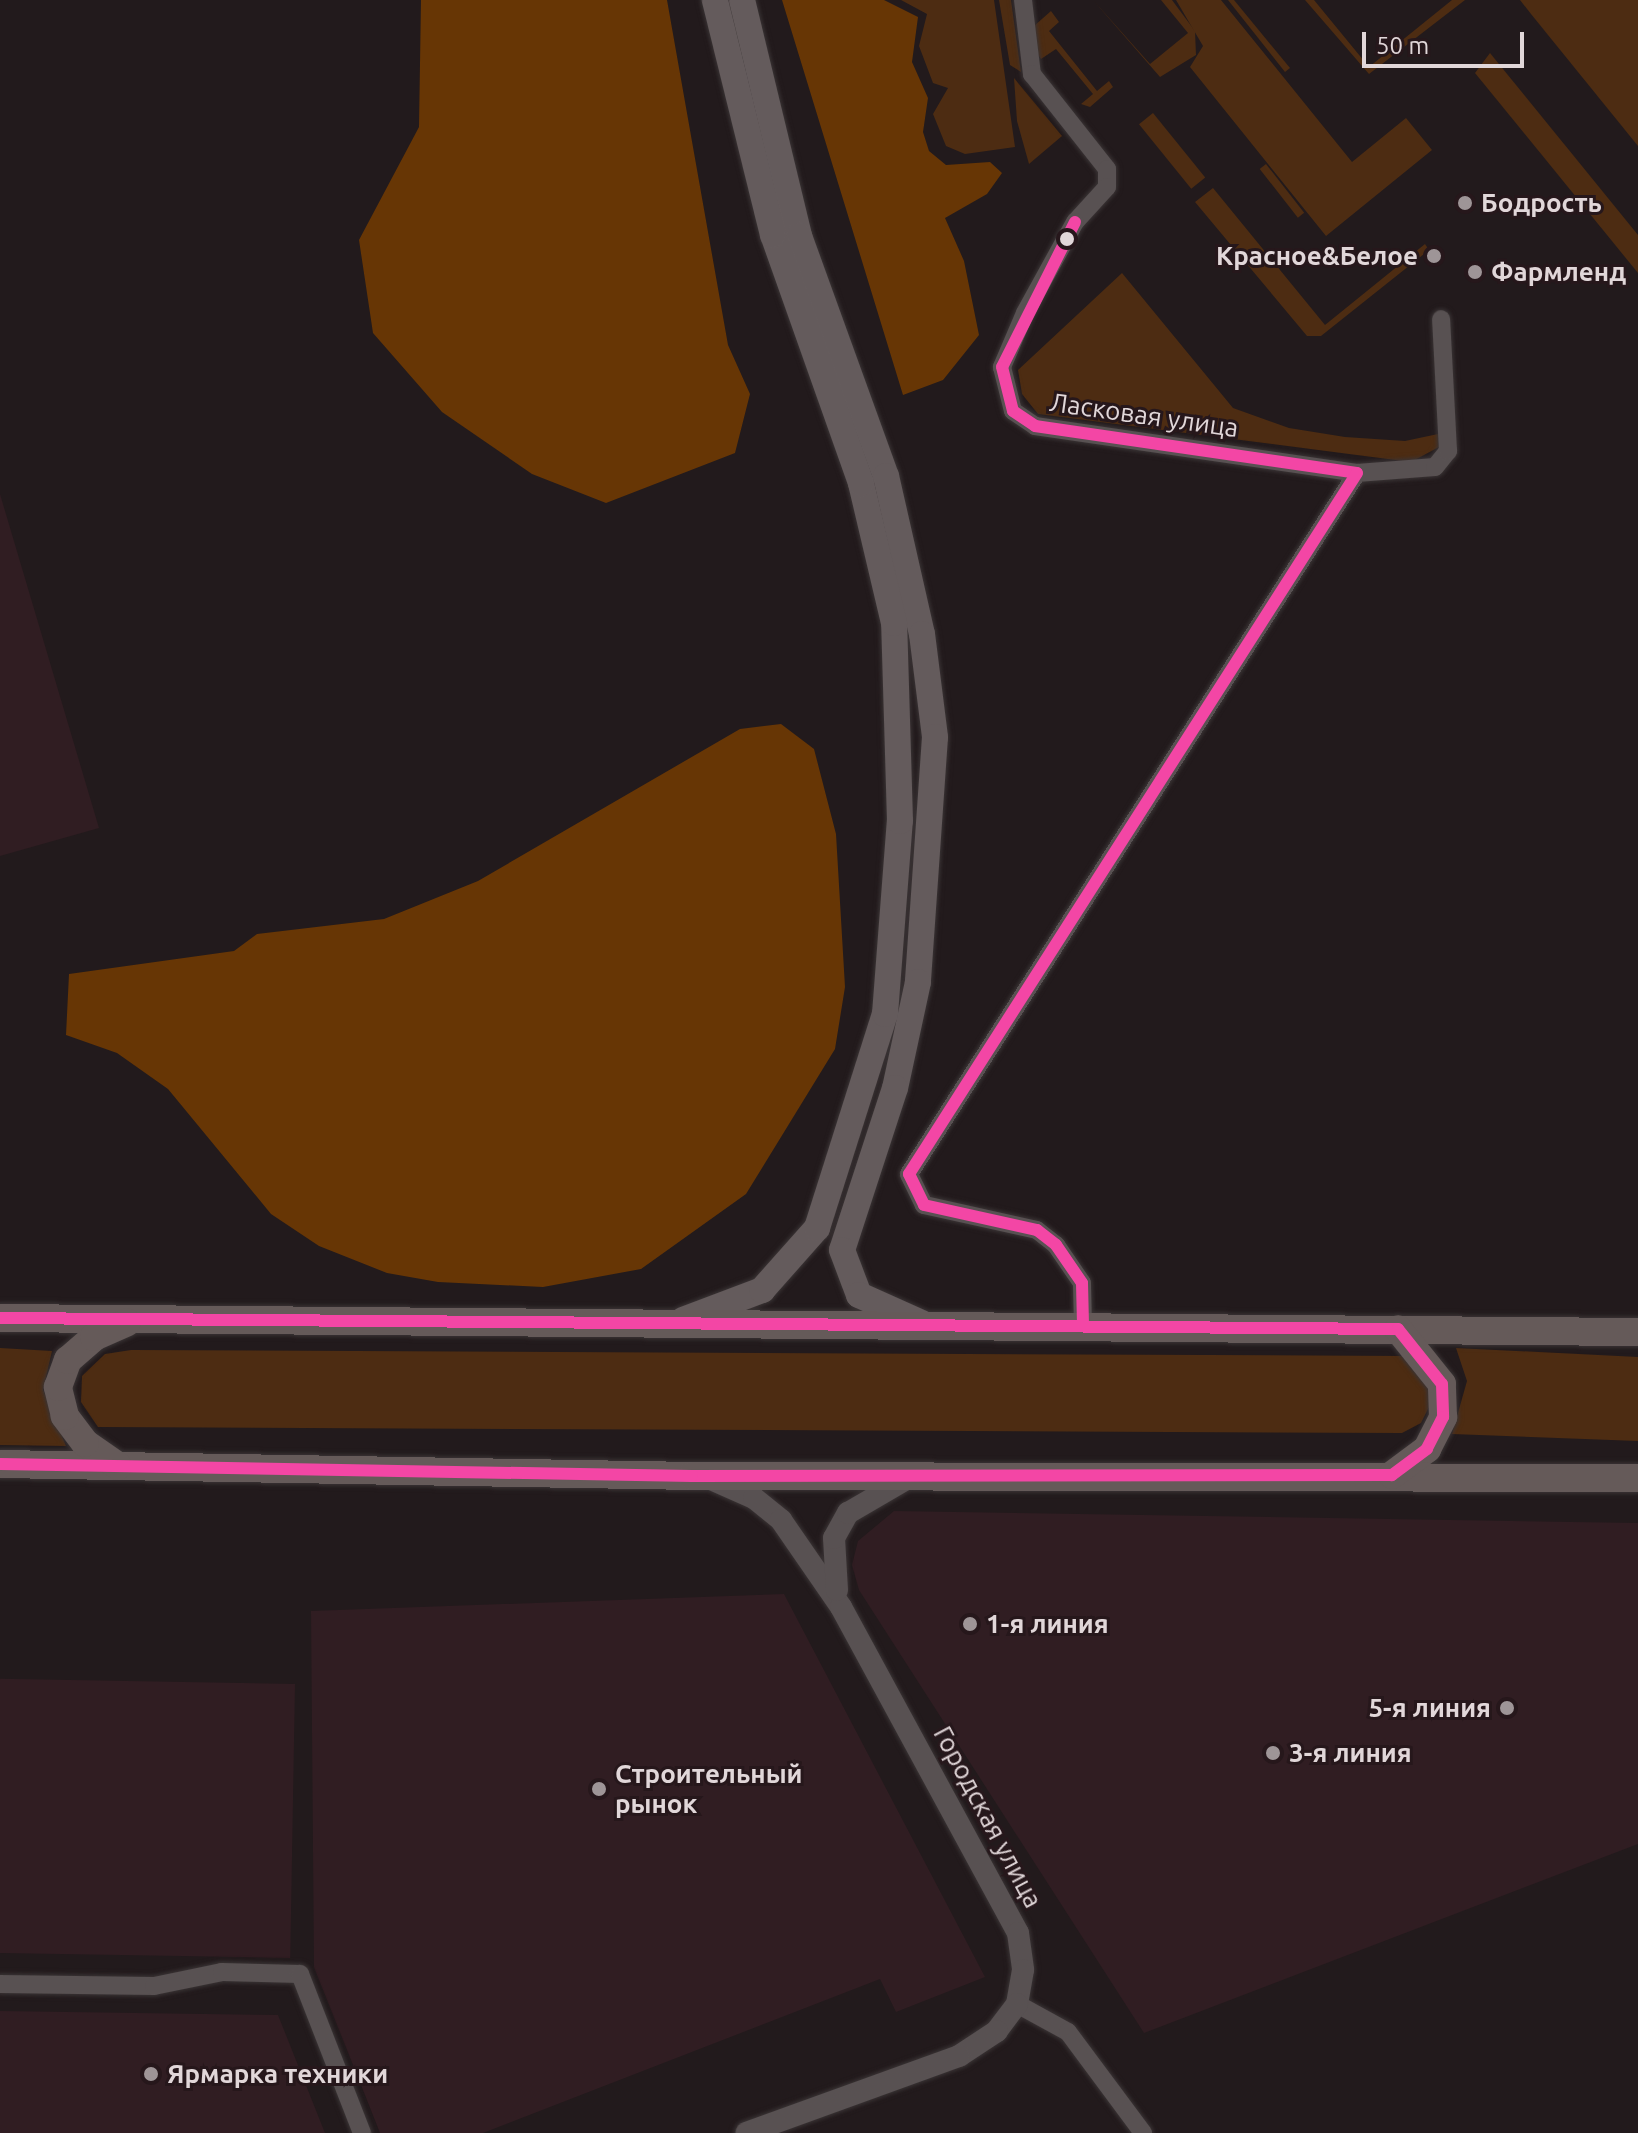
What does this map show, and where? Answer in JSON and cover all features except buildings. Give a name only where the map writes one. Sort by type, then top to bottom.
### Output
[{"type":"main road","points":[[680,1321],[762,1290],[817,1228],[885,1014],[901,807],[894,623],[861,483],[773,235],[715,0]]},
{"type":"main road","points":[[742,0],[799,236],[886,476],[922,634],[935,737],[918,982],[895,1088],[842,1250],[859,1295],[922,1323]]},
{"type":"main road","points":[[0,1318],[922,1323],[1638,1332]]},
{"type":"main road","points":[[118,1466],[85,1443],[65,1416],[58,1387],[68,1360],[94,1337],[136,1318]]},
{"type":"main road","points":[[1392,1475],[1427,1449],[1443,1417],[1442,1384],[1398,1329]]},
{"type":"main road","points":[[0,1464],[692,1476],[1392,1475],[1638,1478]]},
{"type":"street","name":"Ласковая улица","points":[[1023,0],[1032,74],[1107,169],[1107,187],[1075,222],[1025,313],[1002,367],[1013,411],[1035,426],[1357,473],[1435,467],[1448,451],[1441,319]]},
{"type":"street","points":[[1083,1325],[1082,1283],[1056,1245],[1037,1230],[924,1205],[909,1174],[1357,473]]},
{"type":"street","points":[[692,1476],[726,1483],[781,1520],[841,1607]]},
{"type":"street","points":[[841,1607],[831,1567],[834,1538],[848,1513],[876,1491],[914,1477]]},
{"type":"street","name":"Городская улица","points":[[841,1607],[1018,1933],[1023,1970],[1017,2004]]},
{"type":"street","points":[[0,1984],[154,1986],[222,1972],[300,1974],[362,2133]]},
{"type":"street","points":[[746,2133],[959,2056],[997,2031],[1017,2004],[1068,2032],[1143,2133]]},
{"type":"shaded area","points":[[421,0],[667,0],[728,345],[750,394],[735,453],[606,503],[532,474],[442,412],[373,333],[359,240],[419,127]]},
{"type":"shaded area","points":[[782,0],[884,0],[918,17],[912,62],[928,98],[923,132],[929,151],[946,165],[990,162],[1002,173],[987,194],[945,218],[964,261],[979,335],[943,380],[903,395]]},
{"type":"shaded area","points":[[901,0],[994,0],[1015,147],[965,154],[946,146],[933,114],[948,88],[933,83],[919,46],[927,14]]},
{"type":"shaded area","points":[[999,0],[1011,0],[1021,72],[1010,65]]},
{"type":"shaded area","points":[[1093,0],[1150,64],[1188,33],[1161,0],[1172,0],[1195,31],[1196,55],[1160,77]]},
{"type":"shaded area","points":[[1176,0],[1221,0],[1352,162],[1406,118],[1432,150],[1326,236],[1190,67],[1203,46]]},
{"type":"shaded area","points":[[1228,0],[1234,0],[1290,68],[1285,72]]},
{"type":"shaded area","points":[[1305,0],[1314,0],[1369,67],[1452,0],[1465,0],[1369,74]]},
{"type":"shaded area","points":[[1520,0],[1638,0],[1638,146],[1531,14]]},
{"type":"shaded area","points":[[1051,11],[1059,22],[1049,31],[1097,91],[1109,81],[1113,87],[1090,107],[1081,104],[1093,94],[1056,49],[1041,59],[1037,53],[1034,26]]},
{"type":"shaded area","points":[[1490,53],[1638,235],[1638,273],[1475,73]]},
{"type":"shaded area","points":[[1014,78],[1062,136],[1029,164],[1017,121]]},
{"type":"shaded area","points":[[1153,113],[1205,178],[1191,189],[1139,124]]},
{"type":"shaded area","points":[[1266,164],[1304,213],[1298,218],[1260,169]]},
{"type":"shaded area","points":[[1213,188],[1325,325],[1425,244],[1429,250],[1321,336],[1307,336],[1195,202]]},
{"type":"shaded area","points":[[1122,273],[1233,408],[1289,428],[1345,437],[1405,441],[1438,434],[1439,447],[1411,462],[1038,414],[1022,394],[1018,370]]},
{"type":"shaded area","points":[[0,494],[99,828],[0,856]]},
{"type":"shaded area","points":[[781,724],[814,749],[836,834],[845,987],[835,1049],[746,1194],[641,1269],[543,1287],[438,1282],[387,1273],[319,1246],[271,1214],[168,1089],[117,1053],[66,1035],[69,974],[234,951],[257,934],[384,919],[478,881],[740,729]]},
{"type":"shaded area","points":[[0,1348],[52,1351],[43,1390],[66,1446],[0,1445]]},
{"type":"shaded area","points":[[1456,1348],[1638,1357],[1638,1441],[1452,1434],[1467,1381]]},
{"type":"shaded area","points":[[131,1350],[1406,1356],[1422,1366],[1433,1399],[1421,1423],[1402,1433],[98,1427],[81,1402],[82,1376],[105,1354]]},
{"type":"shaded area","points":[[894,1511],[1638,1523],[1638,1844],[1144,2033],[859,1590],[852,1565],[858,1541]]},
{"type":"shaded area","name":"Строительный рынок","points":[[784,1594],[985,1977],[896,2012],[880,1979],[483,2133],[380,2133],[314,1967],[311,1611]]},
{"type":"shaded area","points":[[0,1679],[295,1684],[290,1958],[0,1953]]},
{"type":"shaded area","name":"Ярмарка техники","points":[[0,2011],[278,2015],[325,2133],[0,2133]]},
{"type":"transit line","points":[[1075,222],[1002,367],[1013,411],[1035,426],[1357,473],[909,1174],[924,1205],[1037,1230],[1056,1245],[1082,1283],[1083,1325]]},
{"type":"transit line","points":[[0,1318],[1398,1329],[1442,1384],[1443,1417],[1427,1449],[1392,1475],[692,1476],[0,1464]]},
{"type":"place","name":"Бодрость","points":[[1465,203]]},
{"type":"place","name":"Красное&Белое","points":[[1434,256]]},
{"type":"place","name":"Фармленд","points":[[1475,272]]},
{"type":"place","name":"1-я линия","points":[[970,1624]]},
{"type":"place","name":"5-я линия","points":[[1507,1708]]},
{"type":"place","name":"3-я линия","points":[[1273,1753]]},
{"type":"place","name":"Строительный рынок","points":[[599,1789]]},
{"type":"place","name":"Ярмарка техники","points":[[151,2074]]}]
